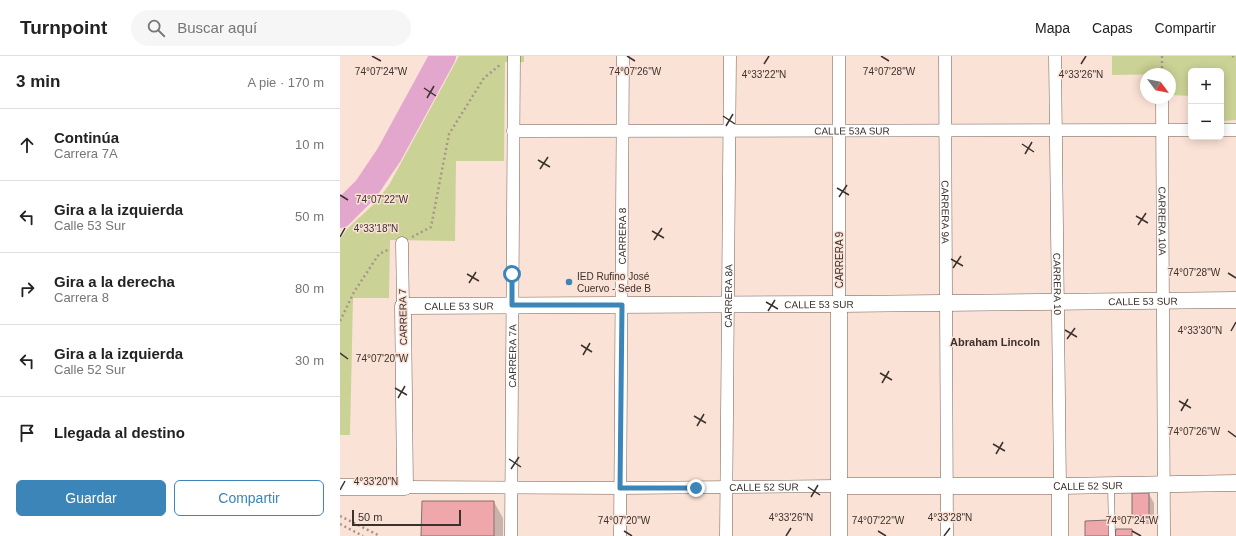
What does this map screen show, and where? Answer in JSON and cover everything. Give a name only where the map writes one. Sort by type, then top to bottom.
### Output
[{"type":"street","name":"CARRERA 8","points":[[620,536],[623,56]]},
{"type":"street","name":"CARRERA 8A","points":[[726,536],[730,56]]},
{"type":"street","name":"CARRERA 9","points":[[839,56],[839,536]]},
{"type":"street","name":"CARRERA 9A","points":[[945,56],[947,536]]},
{"type":"street","name":"CARRERA 10","points":[[1055,56],[1060,536]]},
{"type":"street","name":"CARRERA 7A","points":[[510,58],[513,131],[511,536]]},
{"type":"street","name":"CARRERA 10A","points":[[1162,104],[1164,536]]},
{"type":"street","name":"CALLE 53A SUR","points":[[513,131],[1188,130]]},
{"type":"street","points":[[1224,130],[1236,130]]},
{"type":"street","name":"CARRERA 7","points":[[402,243],[405,487]]},
{"type":"street","name":"CALLE 53 SUR","points":[[403,306],[1236,300]]},
{"type":"street","name":"CALLE 52 SUR","points":[[340,487],[620,488],[947,485],[1060,486],[1236,483]]},
{"type":"lane","points":[[1111,485],[1112,536]]},
{"type":"path","points":[[1162,56],[1162,68]]},
{"type":"path","points":[[1232,56],[1236,57]]},
{"type":"path","points":[[431,227],[449,134],[484,78],[510,58]]},
{"type":"path","points":[[340,321],[354,292],[379,254]]},
{"type":"path","points":[[340,516],[380,536]]},
{"type":"path","points":[[340,524],[363,536]]},
{"type":"green space","points":[[459,56],[524,56],[524,62],[505,62],[504,161],[456,161],[455,241],[390,240],[389,298],[353,298],[350,435],[340,435],[340,239],[348,228],[375,203],[389,185]]},
{"type":"green space","points":[[1112,56],[1236,56],[1236,120],[1224,121],[1224,68],[1188,68],[1188,96],[1176,95],[1176,68],[1140,68],[1140,75],[1112,75]]},
{"type":"building","points":[[1132,493],[1149,493],[1149,516],[1132,516]]},
{"type":"building","points":[[422,501],[494,501],[494,536],[421,536]]},
{"type":"building","points":[[1109,520],[1110,536],[1085,536],[1085,521]]},
{"type":"building","points":[[1116,529],[1132,529],[1132,536],[1115,536]]},
{"type":"waterway","points":[[340,215],[366,189],[389,155],[443,56]]},
{"type":"place","name":"IED Rufino José Cuervo - Sede B","points":[[569,282]]},
{"type":"district","name":"Abraham Lincoln","points":[[995,342]]},
{"type":"route","points":[[512,274],[512,305],[622,305],[620,488],[696,488]]}]
